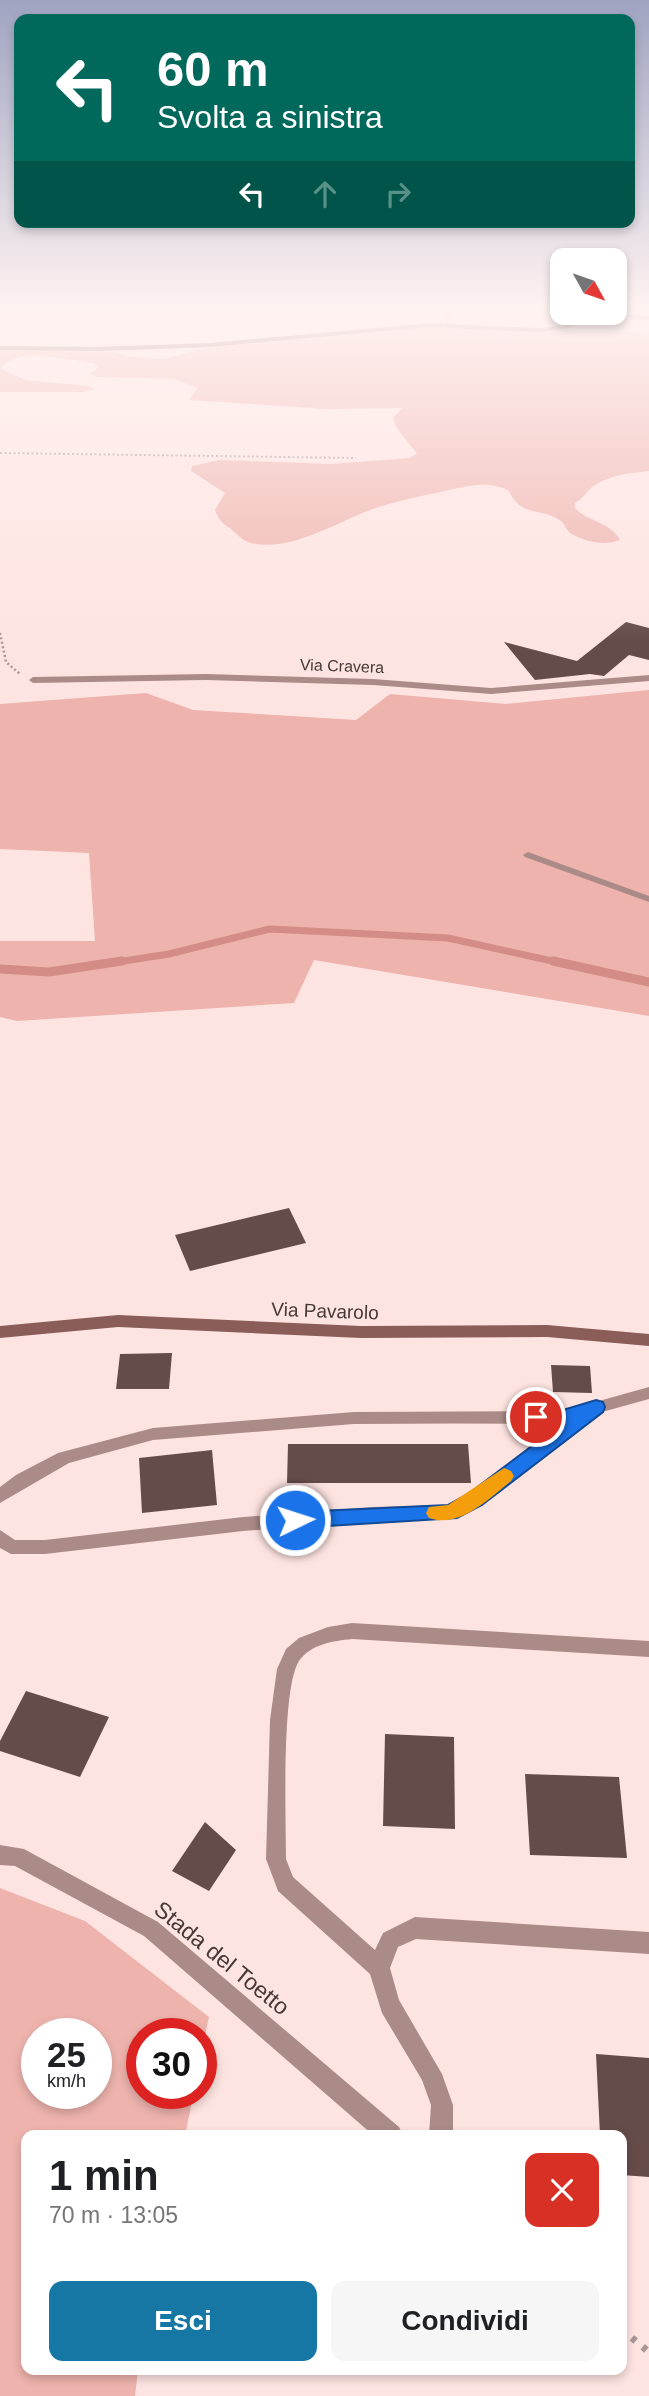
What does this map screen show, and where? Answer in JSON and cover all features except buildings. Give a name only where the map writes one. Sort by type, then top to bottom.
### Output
[{"type":"street","name":"Via Cravera","points":[[33,680],[206,677],[373,682],[491,691],[649,678]]},
{"type":"street","name":"Via Pavarolo","points":[[0,1332],[118,1321],[361,1332],[547,1331],[649,1340]]},
{"type":"street","points":[[0,1496],[22,1480],[64,1458],[153,1434],[354,1418],[563,1417],[649,1393]]},
{"type":"street","points":[[0,1537],[11,1547],[45,1547],[243,1524],[373,1514],[450,1512],[475,1499],[596,1407]]},
{"type":"street","points":[[441,2130],[442,2105],[435,2084],[390,2005],[379,1968],[285,1884],[276,1859],[281,1688],[291,1656],[309,1642],[329,1633],[352,1630],[649,1649]]},
{"type":"street","name":"Stada del Toetto","points":[[0,1855],[17,1856],[151,1929],[385,2130]]},
{"type":"street","points":[[379,1968],[390,1940],[415,1928],[649,1943]]},
{"type":"lane","points":[[528,855],[649,899]]},
{"type":"path","points":[[0,453],[48,456],[356,458]]},
{"type":"path","points":[[0,633],[6,662],[17,672],[33,680]]},
{"type":"path","points":[[627,2334],[649,2352]]},
{"type":"shaded area","points":[[393,419],[649,419],[649,471],[605,480],[592,487],[575,503],[575,508],[580,513],[616,534],[620,540],[614,542],[596,542],[577,537],[554,517],[520,505],[509,491],[482,485],[398,502],[365,512],[308,536],[262,545],[246,541],[221,521],[215,510],[225,493],[191,471],[192,466],[219,460],[332,464],[409,458],[417,454],[396,427]]},
{"type":"shaded area","points":[[649,690],[649,1016],[314,960],[294,1003],[17,1021],[0,1017],[0,941],[95,941],[89,853],[0,849],[0,704],[146,693],[193,710],[356,720],[390,694],[506,704]]},
{"type":"shaded area","points":[[0,1888],[85,1921],[209,2017],[126,2018],[126,2109],[191,2109],[186,2130],[21,2130],[21,2375],[137,2375],[135,2396],[0,2396]]},
{"type":"waterway","points":[[111,963],[169,954],[270,929],[448,938],[561,963]]},
{"type":"waterway","points":[[0,969],[49,972],[122,961]]},
{"type":"waterway","points":[[553,961],[649,982]]},
{"type":"slow traffic","points":[[436,1513],[450,1512],[475,1499],[504,1476]]},
{"type":"route","points":[[295,1520],[450,1512],[475,1499],[596,1407],[563,1417],[536,1417]]}]
